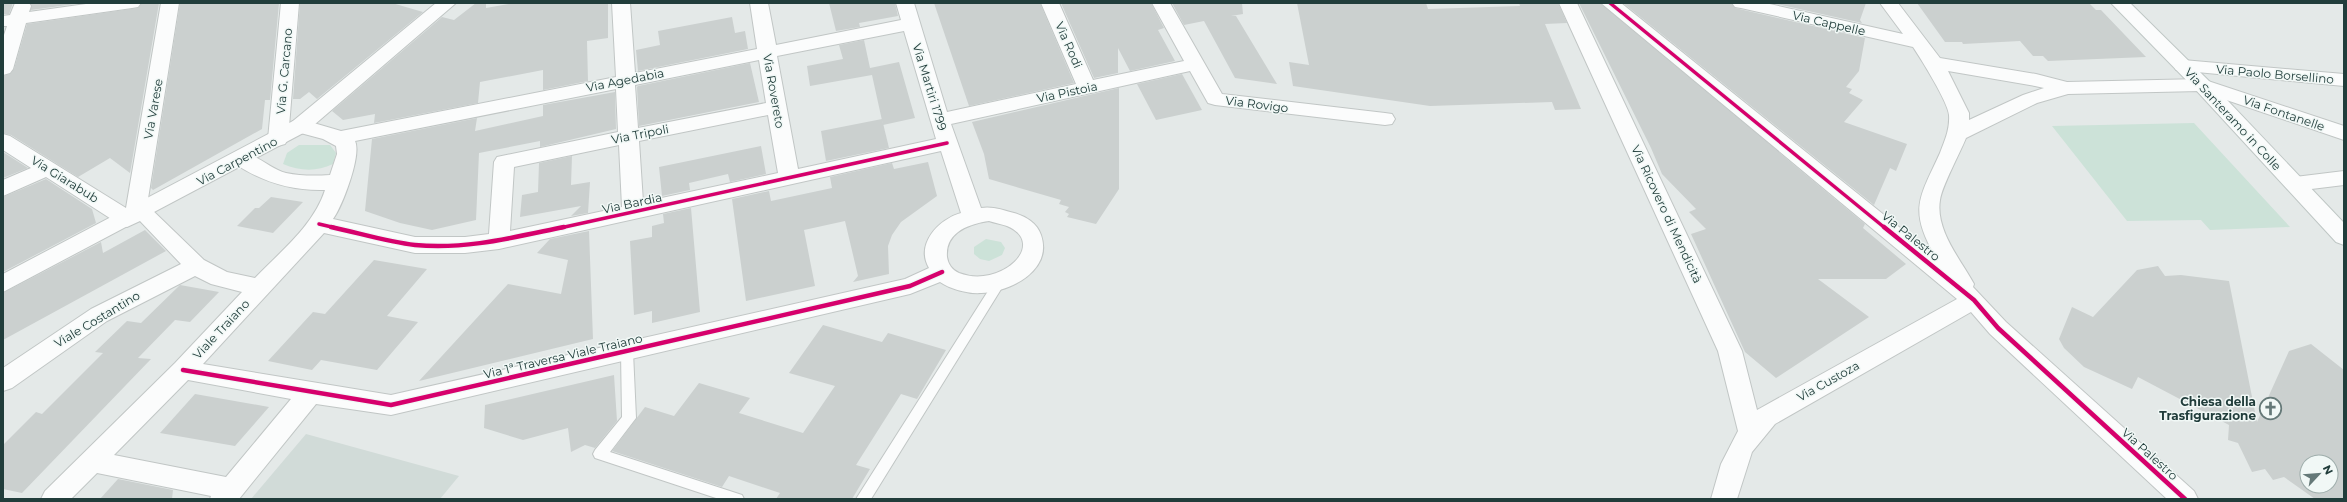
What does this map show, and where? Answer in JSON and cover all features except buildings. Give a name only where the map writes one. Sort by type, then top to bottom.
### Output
[{"type":"street","points":[[3,69],[15,14],[132,3]]},
{"type":"street","name":"Via Varese","points":[[135,215],[170,3]]},
{"type":"street","name":"Via G. Carcano","points":[[278,139],[290,3]]},
{"type":"street","name":"Via Carpentino","points":[[3,284],[242,160],[300,126],[447,3]]},
{"type":"street","points":[[621,3],[623,80],[633,213]]},
{"type":"street","name":"Via Rovereto","points":[[759,3],[789,179]]},
{"type":"street","name":"Via Martiri 1799","points":[[905,3],[947,143],[972,216]]},
{"type":"street","name":"Via Rodi","points":[[1050,3],[1087,88]]},
{"type":"street","name":"Via Rovigo","points":[[1161,3],[1215,99],[1385,119]]},
{"type":"street","name":"Via Ricovero di Mendicità","points":[[1568,3],[1730,351],[1750,432]]},
{"type":"street","name":"Via Palestro","points":[[1610,3],[1974,300],[1998,328],[2185,499]]},
{"type":"street","name":"Via Cappelle","points":[[1741,3],[1918,42]]},
{"type":"street","points":[[1800,3],[1810,18]]},
{"type":"street","points":[[1889,3],[1934,63],[1959,113],[1958,134],[1929,200],[1930,222],[1944,253],[1974,300]]},
{"type":"street","name":"Via Santeramo in Colle","points":[[2119,4],[2202,85],[2344,237]]},
{"type":"street","name":"Via Agedabia","points":[[339,138],[767,51],[911,24]]},
{"type":"street","points":[[1934,63],[2036,80],[2067,88]]},
{"type":"street","name":"Via Pistoia","points":[[940,120],[1195,64]]},
{"type":"street","name":"Via Paolo Borsellino","points":[[2183,66],[2344,80]]},
{"type":"street","points":[[1958,134],[1994,114],[2030,99],[2067,88],[2202,85]]},
{"type":"street","name":"Via Fontanelle","points":[[2202,85],[2344,133]]},
{"type":"street","name":"Via Tripoli","points":[[499,241],[504,162],[777,107]]},
{"type":"street","points":[[300,126],[339,138]]},
{"type":"street","name":"Viale Traiano","points":[[54,499],[182,370],[319,224],[330,208],[347,154],[346,144],[339,138]]},
{"type":"street","name":"Via Giarabub","points":[[3,141],[48,168],[135,215]]},
{"type":"street","name":"Via Bardia","points":[[319,224],[415,245],[465,245],[499,241],[789,179],[947,143]]},
{"type":"street","points":[[242,160],[262,172],[287,182],[337,182]]},
{"type":"street","points":[[3,189],[48,168]]},
{"type":"street","points":[[2295,184],[2344,178]]},
{"type":"street","points":[[989,214],[1012,219],[1029,231],[1034,242],[1033,254],[1027,266],[1015,276],[999,283],[983,286],[967,285],[953,280],[942,272],[936,262],[935,251],[938,240],[947,229],[972,216],[989,214]]},
{"type":"street","points":[[135,215],[196,266],[222,280],[261,287]]},
{"type":"street","name":"Viale Costantino","points":[[3,381],[99,315],[196,266]]},
{"type":"street","name":"Via 1ª Traversa Viale Traiano","points":[[182,370],[310,393],[391,405],[910,286],[942,272]]},
{"type":"street","name":"Via Custoza","points":[[1724,499],[1739,449],[1750,432],[1766,417],[1786,404],[1974,300]]},
{"type":"street","points":[[91,462],[227,494],[310,393]]},
{"type":"lane","points":[[864,499],[999,283]]},
{"type":"lane","points":[[627,352],[629,418],[600,454],[737,499]]},
{"type":"shaded area","points":[[306,434],[459,476],[440,499],[251,499]]},
{"type":"green space","points":[[2194,123],[2290,227],[2210,230],[2201,220],[2127,221],[2052,126]]},
{"type":"green space","points":[[299,145],[330,145],[336,153],[333,164],[327,167],[308,170],[283,164],[287,153]]},
{"type":"green space","points":[[986,239],[1001,242],[1005,248],[1002,255],[989,261],[980,259],[974,254],[974,247]]},
{"type":"cycle path","points":[[1610,3],[1974,300],[1998,328],[2185,499]]},
{"type":"cycle path","points":[[319,224],[415,245],[465,245],[499,241],[947,143]]},
{"type":"cycle path","points":[[183,370],[310,393],[391,405],[910,286],[942,272]]},
{"type":"place","name":"Chiesa della Trasfigurazione","points":[[2271,408]]}]
